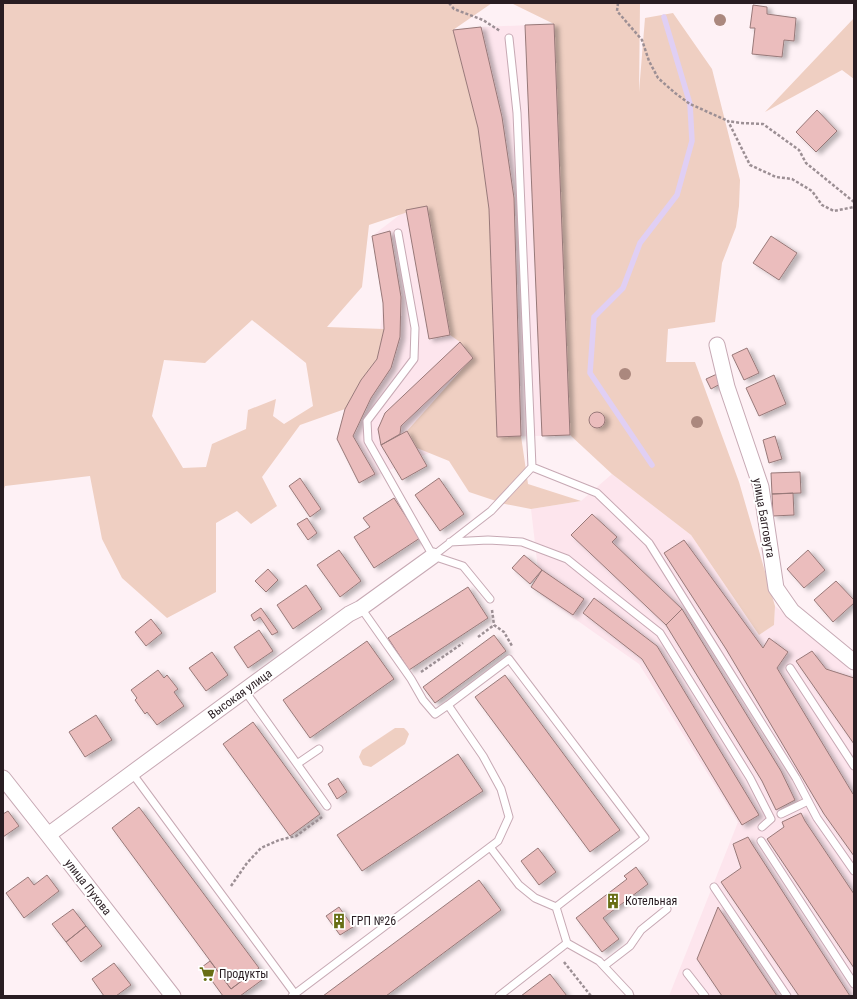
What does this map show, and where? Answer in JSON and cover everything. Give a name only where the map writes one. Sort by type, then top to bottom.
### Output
[{"type":"street","name":"улица Багговута","points":[[717,345],[727,387],[761,487],[776,588],[792,611],[854,662]]},
{"type":"street","name":"Высокая улица","points":[[48,835],[349,614],[361,608],[433,556]]},
{"type":"street","name":"улица Пухова","points":[[3,778],[173,996]]},
{"type":"lane","points":[[433,556],[491,511],[532,467],[517,113],[508,38]]},
{"type":"lane","points":[[398,233],[415,328],[414,360],[367,421],[368,442],[433,556],[463,566],[490,599]]},
{"type":"lane","points":[[532,467],[597,493],[649,543],[796,778],[817,818],[854,870]]},
{"type":"lane","points":[[450,542],[488,540],[522,542],[567,559],[660,633],[750,778],[771,819],[762,826]]},
{"type":"lane","points":[[361,608],[411,679],[423,700],[435,714],[509,660],[645,838],[556,907]]},
{"type":"lane","points":[[790,668],[854,766]]},
{"type":"lane","points":[[245,691],[328,806]]},
{"type":"lane","points":[[132,773],[294,995],[498,841],[509,817],[502,789],[483,756],[448,705]]},
{"type":"lane","points":[[297,764],[319,749]]},
{"type":"lane","points":[[781,814],[808,801]]},
{"type":"lane","points":[[761,841],[854,984]]},
{"type":"lane","points":[[490,847],[519,885],[536,898],[556,907],[567,943],[599,961],[630,996]]},
{"type":"lane","points":[[714,887],[787,996]]},
{"type":"lane","points":[[604,966],[630,946],[641,930],[667,909]]},
{"type":"lane","points":[[498,996],[567,943]]},
{"type":"lane","points":[[687,973],[705,996]]},
{"type":"path","points":[[449,3],[454,9],[484,20],[508,38]]},
{"type":"path","points":[[618,3],[616,11],[642,40],[648,61],[658,78],[675,93],[690,104],[728,121],[763,124],[799,150],[806,164],[854,202]]},
{"type":"path","points":[[728,121],[750,165],[776,177],[792,179],[812,191],[822,205],[834,211],[854,207]]},
{"type":"path","points":[[490,599],[494,625],[504,632],[512,646],[509,660]]},
{"type":"path","points":[[478,637],[494,625]]},
{"type":"path","points":[[411,679],[463,643]]},
{"type":"path","points":[[224,898],[247,863],[261,848],[280,840],[296,836],[324,816],[328,806]]},
{"type":"path","points":[[556,952],[591,996]]},
{"type":"shaded area","points":[[3,3],[492,3],[453,30],[478,128],[489,209],[497,436],[521,436],[528,484],[581,501],[531,509],[505,504],[469,492],[449,461],[417,448],[407,431],[472,358],[460,342],[450,335],[426,206],[369,225],[362,287],[327,327],[384,329],[377,359],[361,380],[345,409],[300,425],[262,477],[277,506],[251,524],[237,511],[216,523],[216,592],[167,618],[122,578],[102,539],[90,476],[5,486],[3,492]],"holes":[[[252,320],[306,363],[313,406],[284,424],[273,416],[276,399],[248,410],[246,429],[212,444],[206,467],[183,468],[152,416],[164,360],[205,363]]]},
{"type":"shaded area","points":[[511,3],[640,3],[639,92],[645,18],[673,13],[712,69],[740,180],[739,206],[736,227],[722,263],[715,322],[668,329],[666,362],[695,362],[739,482],[775,606],[774,625],[759,635],[691,535],[612,474],[570,435],[554,24]]},
{"type":"shaded area","points":[[854,18],[854,79],[842,70],[765,112]]},
{"type":"shaded area","points":[[554,24],[570,435],[464,438],[359,483],[337,439],[345,409],[377,359],[383,303],[372,236],[406,210],[453,30],[481,27]]},
{"type":"shaded area","points":[[612,474],[691,535],[759,635],[774,625],[775,606],[841,659],[854,678],[854,996],[669,996],[738,822],[639,664],[541,595],[531,509],[581,501]]},
{"type":"shaded area","points":[[395,728],[404,728],[409,734],[405,744],[371,767],[363,765],[359,757],[362,750]]},
{"type":"building","points":[[753,5],[767,7],[767,14],[796,18],[794,41],[784,40],[782,57],[752,54],[755,28],[750,28]]},
{"type":"building","points":[[554,24],[570,435],[542,436],[525,25]]},
{"type":"building","points":[[481,27],[502,117],[514,198],[521,436],[497,437],[489,209],[478,128],[453,30]]},
{"type":"building","points":[[817,110],[837,131],[816,152],[796,132]]},
{"type":"building","points":[[427,206],[450,335],[429,339],[406,210]]},
{"type":"building","points":[[390,231],[401,297],[400,337],[391,368],[371,398],[353,436],[375,474],[359,483],[337,439],[345,409],[361,380],[377,359],[384,329],[383,303],[372,236]]},
{"type":"building","points":[[771,236],[797,253],[779,280],[753,263]]},
{"type":"building","points":[[460,342],[473,358],[401,426],[400,434],[381,445],[378,429],[385,413]]},
{"type":"building","points":[[747,348],[759,373],[744,380],[732,355]]},
{"type":"building","points":[[717,374],[722,383],[711,389],[706,379]]},
{"type":"building","points":[[774,375],[786,404],[759,416],[746,388]]},
{"type":"building","points":[[597,412],[603,414],[605,420],[603,426],[597,428],[591,426],[589,420],[591,414]]},
{"type":"building","points":[[407,431],[427,466],[402,480],[381,445]]},
{"type":"building","points":[[775,436],[782,459],[769,463],[763,440]]},
{"type":"building","points":[[800,472],[801,493],[772,494],[771,473]]},
{"type":"building","points":[[300,478],[321,509],[310,517],[289,486]]},
{"type":"building","points":[[439,478],[464,514],[440,531],[415,495]]},
{"type":"building","points":[[793,493],[794,515],[773,516],[772,494]]},
{"type":"building","points":[[394,498],[420,538],[374,568],[354,537],[370,527],[363,518]]},
{"type":"building","points":[[592,514],[617,537],[612,542],[682,609],[666,625],[571,535]]},
{"type":"building","points":[[307,518],[317,533],[308,540],[297,524]]},
{"type":"building","points":[[684,540],[763,648],[769,638],[788,652],[777,668],[854,794],[854,856],[824,814],[726,649],[664,553]]},
{"type":"building","points":[[339,550],[361,581],[340,597],[317,565]]},
{"type":"building","points":[[808,550],[825,570],[804,588],[787,569]]},
{"type":"building","points":[[524,555],[542,570],[530,584],[512,568]]},
{"type":"building","points":[[268,569],[278,580],[266,592],[255,581]]},
{"type":"building","points":[[542,570],[584,599],[573,615],[531,587]]},
{"type":"building","points":[[836,581],[854,600],[854,603],[833,622],[814,600]]},
{"type":"building","points":[[306,585],[322,609],[293,629],[277,605]]},
{"type":"building","points":[[468,587],[488,618],[409,670],[388,638]]},
{"type":"building","points":[[594,598],[657,646],[759,815],[742,825],[642,659],[583,613]]},
{"type":"building","points":[[261,608],[278,632],[272,635],[260,617],[254,621],[251,615]]},
{"type":"building","points":[[682,609],[781,771],[795,800],[776,810],[762,781],[666,625]]},
{"type":"building","points":[[151,619],[162,633],[146,646],[135,632]]},
{"type":"building","points":[[259,630],[273,651],[248,668],[234,647]]},
{"type":"building","points":[[494,635],[506,651],[435,703],[423,687]]},
{"type":"building","points":[[367,641],[394,679],[310,738],[283,700]]},
{"type":"building","points":[[812,651],[826,669],[854,678],[854,744],[796,661]]},
{"type":"building","points":[[212,652],[228,675],[206,691],[189,668]]},
{"type":"building","points":[[158,670],[164,678],[167,675],[178,689],[174,692],[184,706],[157,725],[147,712],[145,714],[135,700],[137,698],[131,690]]},
{"type":"building","points":[[505,675],[620,830],[590,852],[475,697]]},
{"type":"building","points":[[96,715],[112,740],[85,757],[69,732]]},
{"type":"building","points":[[253,722],[320,814],[290,836],[223,744]]},
{"type":"building","points":[[458,754],[483,791],[362,871],[337,835]]},
{"type":"building","points":[[338,778],[347,792],[337,799],[328,784]]},
{"type":"building","points":[[139,807],[259,968],[231,989],[112,828]]},
{"type":"building","points":[[8,811],[19,826],[3,837],[3,814]]},
{"type":"building","points":[[801,813],[854,894],[854,968],[767,839],[784,827],[782,822]]},
{"type":"building","points":[[748,837],[850,996],[799,996],[721,882],[741,868],[733,844]]},
{"type":"building","points":[[538,848],[556,872],[539,885],[521,861]]},
{"type":"building","name":"Котельная","points":[[636,867],[648,884],[603,918],[619,939],[602,952],[576,918],[627,879],[624,876]]},
{"type":"building","points":[[47,875],[59,891],[24,918],[6,893],[28,877],[34,885]]},
{"type":"building","points":[[479,880],[501,910],[386,996],[323,996]]},
{"type":"building","name":"ГРП №26","points":[[339,907],[353,927],[340,935],[326,916]]},
{"type":"building","points":[[718,907],[777,996],[722,996],[697,959]]},
{"type":"building","points":[[73,909],[86,926],[66,942],[52,924]]},
{"type":"building","points":[[86,926],[102,946],[81,962],[66,942]]},
{"type":"building","points":[[210,961],[231,989],[256,970],[262,980],[240,996],[223,996],[202,967]]},
{"type":"building","points":[[114,963],[131,985],[116,996],[104,996],[92,979]]},
{"type":"building","points":[[550,974],[567,996],[521,996]]},
{"type":"waterway","points":[[652,465],[590,373],[594,317],[623,288],[640,243],[677,195],[692,141],[690,104],[664,17]]},
{"type":"place","name":"Котельная","points":[[613,901]]},
{"type":"place","name":"ГРП №26","points":[[339,921]]},
{"type":"place","name":"Продукты","points":[[207,974]]}]
